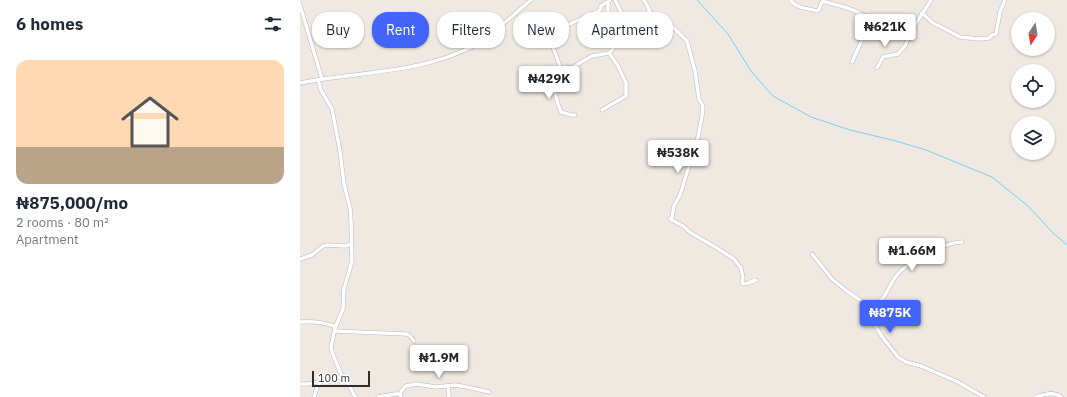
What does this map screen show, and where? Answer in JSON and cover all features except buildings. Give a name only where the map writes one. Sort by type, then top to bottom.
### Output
[{"type":"street","points":[[300,83],[404,68],[434,62],[458,54],[478,44],[494,33],[531,0]]},
{"type":"street","points":[[609,0],[609,12]]},
{"type":"street","points":[[575,115],[561,112],[554,86],[549,84],[560,74],[561,69],[550,39],[559,28],[600,10],[601,6],[609,0]]},
{"type":"street","points":[[615,0],[621,12]]},
{"type":"street","points":[[644,0],[649,11],[657,18],[670,24],[687,41],[696,71],[699,99],[703,106],[698,137],[680,195],[674,206],[672,217],[670,219],[734,259],[741,268],[743,284],[756,280]]},
{"type":"street","points":[[791,0],[798,7],[817,11],[822,2],[844,7],[861,14],[889,31],[901,36],[909,37]]},
{"type":"street","points":[[877,68],[883,57],[898,54],[905,46],[922,13],[931,0]]},
{"type":"street","points":[[922,13],[933,23],[960,37],[979,39],[989,38],[996,34],[1000,12],[1005,0]]},
{"type":"street","points":[[300,5],[322,79]]},
{"type":"street","points":[[852,62],[871,20]]},
{"type":"street","points":[[561,69],[573,67],[592,56],[609,53],[614,48]]},
{"type":"street","points":[[602,110],[626,96],[626,83],[618,66],[609,53]]},
{"type":"street","points":[[318,80],[321,90],[332,109],[341,156],[344,184],[350,208],[352,261],[344,289],[344,309],[335,330],[331,347],[340,374],[349,385],[354,396]]},
{"type":"street","points":[[962,242],[955,242],[946,245],[918,258],[908,265],[897,275],[884,296],[872,308],[872,316],[875,325],[883,338],[898,358],[958,382],[984,397]]},
{"type":"street","points":[[300,258],[312,254],[323,246],[345,246],[352,244]]},
{"type":"street","points":[[812,254],[832,279],[872,308]]},
{"type":"street","points":[[300,322],[318,322],[334,326],[335,330]]},
{"type":"street","points":[[335,330],[406,334],[409,335],[414,341]]},
{"type":"street","points":[[314,397],[317,386],[327,377],[344,378]]},
{"type":"street","points":[[300,384],[320,382]]},
{"type":"street","points":[[378,397],[395,394],[400,396],[402,390],[406,386],[416,384],[436,387],[467,387],[489,392]]},
{"type":"street","points":[[448,386],[449,397]]},
{"type":"street","points":[[1036,397],[1043,394],[1053,394],[1061,397]]},
{"type":"waterway","points":[[697,0],[728,34],[751,71],[773,96],[811,117],[850,130],[926,150],[992,177],[1028,206],[1053,233],[1067,245]]}]
